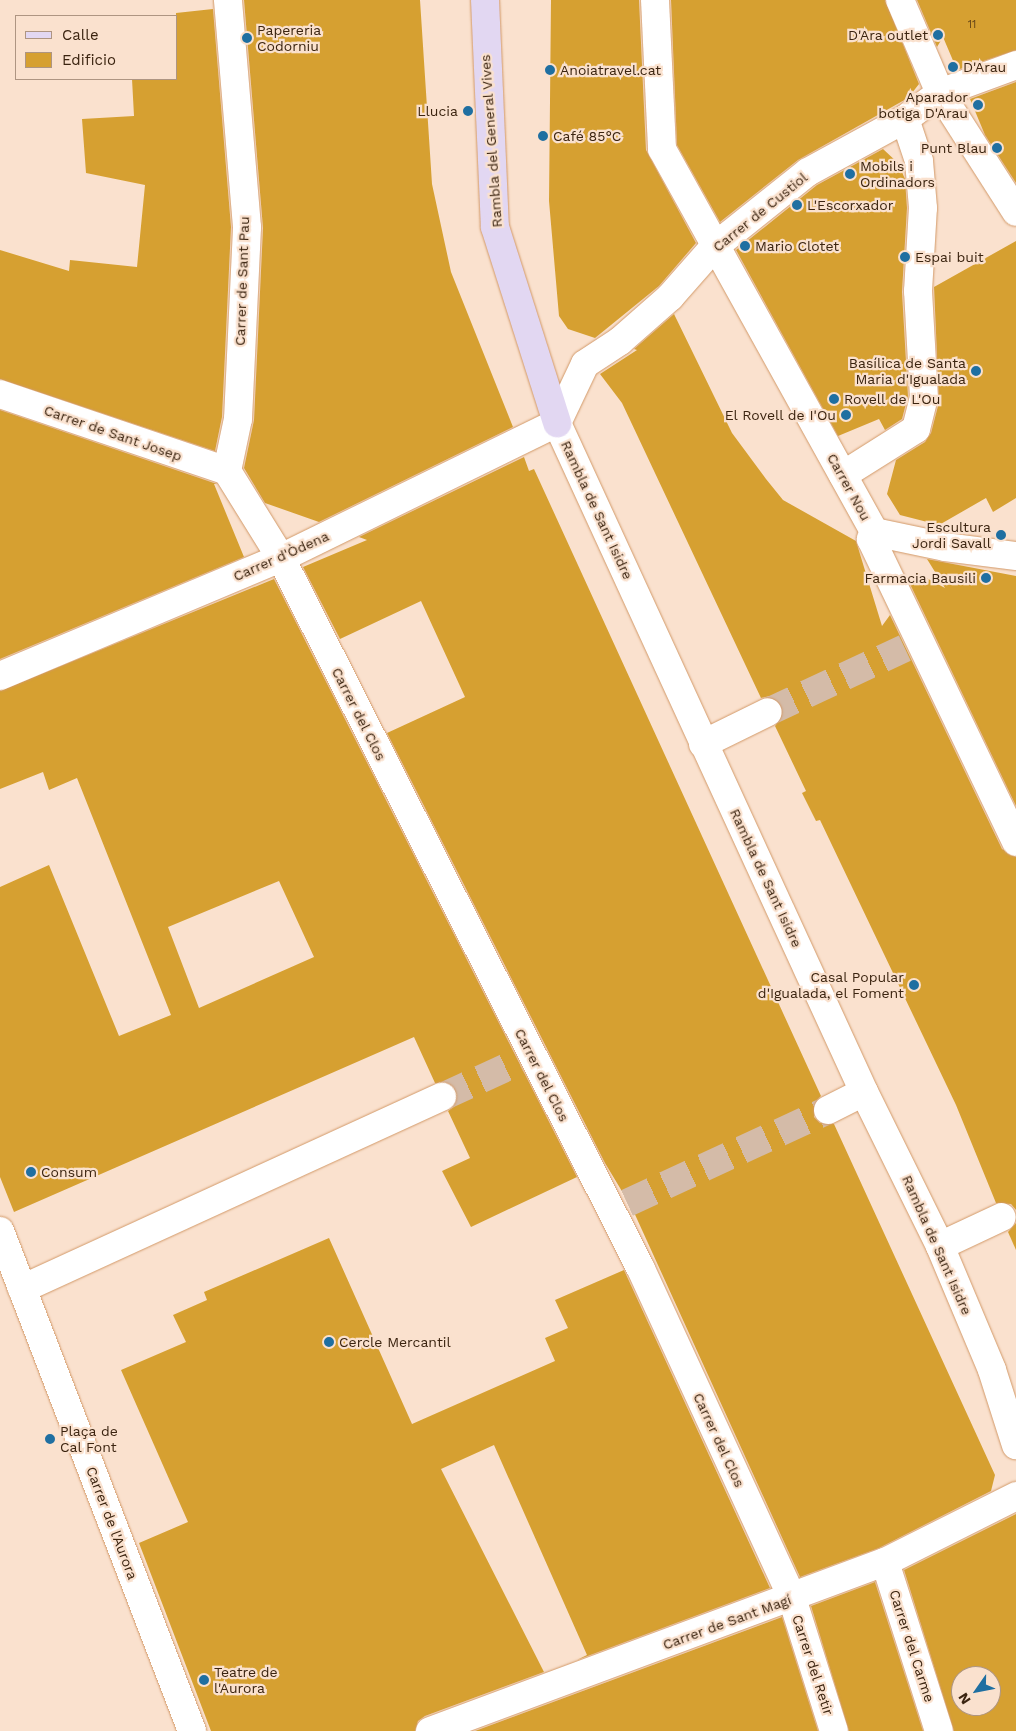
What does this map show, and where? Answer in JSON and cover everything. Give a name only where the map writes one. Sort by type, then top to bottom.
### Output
[{"type":"street","name":"Carrer de Sant Pau","points":[[226,471],[238,419],[247,228],[228,0]]},
{"type":"street","name":"Rambla del General Vives","points":[[485,0],[495,227],[557,423]]},
{"type":"street","name":"Carrer Nou","points":[[655,0],[662,149],[714,247],[874,532],[871,539],[912,645],[1016,842]]},
{"type":"street","points":[[900,0],[940,93],[1016,212]]},
{"type":"street","name":"Carrer de Custiol","points":[[557,423],[585,364],[620,341],[670,297],[714,247],[808,172],[905,119],[940,93],[1016,65]]},
{"type":"street","points":[[843,475],[916,429],[924,398],[918,290],[923,208],[919,161],[905,119]]},
{"type":"street","name":"Carrer de Sant Josep","points":[[0,394],[226,471]]},
{"type":"street","name":"Carrer d'Òdena","points":[[0,676],[281,558],[557,423]]},
{"type":"street","name":"Rambla de Sant Isidre","points":[[557,423],[864,1092],[940,1246],[992,1370],[1016,1445]]},
{"type":"street","name":"Carrer del Clos","points":[[226,471],[281,558],[525,1058],[620,1207],[792,1598]]},
{"type":"street","points":[[874,532],[945,547],[1016,556]]},
{"type":"street","points":[[703,744],[768,712]]},
{"type":"street","points":[[828,1110],[864,1092]]},
{"type":"street","points":[[22,1289],[442,1097]]},
{"type":"street","points":[[940,1246],[1002,1217]]},
{"type":"street","name":"Carrer de l'Aurora","points":[[0,1231],[192,1731]]},
{"type":"street","name":"Carrer de Sant Magí","points":[[430,1731],[885,1562],[1016,1496]]},
{"type":"street","name":"Carrer del Carme","points":[[885,1562],[939,1731]]},
{"type":"street","name":"Carrer del Retir","points":[[792,1598],[834,1731]]},
{"type":"building","points":[[244,0],[420,0],[432,184],[451,272],[513,427],[319,522],[265,503],[244,468],[254,420],[263,228]]},
{"type":"building","points":[[551,0],[639,0],[646,150],[696,243],[659,286],[595,338],[568,329],[559,316],[549,201]]},
{"type":"building","points":[[671,0],[885,0],[919,84],[908,98],[798,160],[720,222],[677,145]]},
{"type":"building","points":[[917,0],[1016,0],[1016,50],[957,70],[943,37],[937,47]]},
{"type":"building","points":[[213,9],[231,227],[222,417],[215,451],[0,379],[0,250],[69,271],[70,260],[137,267],[145,185],[86,173],[82,119],[134,116],[132,80],[178,80],[178,15],[176,13]]},
{"type":"building","points":[[1016,82],[1016,183],[985,135],[970,99]]},
{"type":"building","points":[[883,149],[898,163],[905,179],[907,208],[902,292],[908,396],[902,419],[885,430],[879,419],[838,436],[736,250],[817,185]]},
{"type":"building","name":"Basílica de Santa Maria d'Igualada","points":[[1016,241],[1016,498],[993,512],[986,498],[939,525],[900,515],[887,494],[896,460],[925,442],[931,433],[939,402],[934,287]]},
{"type":"building","points":[[674,314],[732,433],[766,479],[783,500],[856,541],[882,626],[890,615],[1002,849],[1016,857],[1016,1210],[1011,1204],[996,1203],[956,1105],[820,820],[816,821],[802,793],[806,791],[775,726],[784,714],[782,705],[770,696],[761,698],[622,403],[600,374],[637,350],[634,349]]},
{"type":"building","points":[[0,410],[217,484],[214,484],[244,557],[0,659]]},
{"type":"building","points":[[524,457],[529,471],[534,469],[821,1096],[815,1102],[814,1117],[820,1123],[834,1124],[995,1475],[991,1491],[879,1548],[800,1577],[632,1208],[605,1163],[387,733],[465,697],[421,601],[340,639],[303,567],[367,540],[359,537]]},
{"type":"building","points":[[927,559],[1016,576],[1016,806],[910,584],[917,573],[945,588]]},
{"type":"building","points":[[274,579],[577,1177],[471,1227],[442,1171],[470,1158],[448,1111],[455,1106],[456,1091],[451,1084],[435,1083],[414,1037],[14,1212],[0,1177],[0,887],[49,865],[119,1036],[171,1015],[77,778],[49,790],[43,772],[0,789],[0,691]],"holes":[[[279,881],[314,957],[199,1008],[168,927]]]},
{"type":"building","points":[[1016,1223],[1016,1250],[1008,1232]]},
{"type":"building","points":[[329,1238],[412,1424],[555,1361],[545,1338],[568,1328],[555,1300],[624,1270],[770,1588],[577,1660],[587,1655],[494,1445],[441,1469],[544,1672],[425,1716],[418,1721],[415,1731],[211,1731],[139,1543],[188,1522],[121,1370],[186,1342],[173,1315],[207,1300],[204,1292]]},
{"type":"building","points":[[1016,1514],[1016,1731],[954,1731],[904,1570]]},
{"type":"building","points":[[875,1582],[923,1731],[849,1731],[811,1606]]},
{"type":"building","points":[[782,1617],[818,1731],[475,1731]]},
{"type":"tunnel","points":[[768,712],[905,648]]},
{"type":"tunnel","points":[[442,1097],[518,1062]]},
{"type":"tunnel","points":[[627,1203],[828,1110]]},
{"type":"place","name":"D'Ara outlet","points":[[938,35]]},
{"type":"place","name":"Papereria Codorniu","points":[[247,38]]},
{"type":"place","name":"D'Arau","points":[[953,67]]},
{"type":"place","name":"Anoiatravel.cat","points":[[550,70]]},
{"type":"place","name":"Aparador botiga D'Arau","points":[[978,105]]},
{"type":"place","name":"Llucia","points":[[468,111]]},
{"type":"place","name":"Café 85°C","points":[[543,136]]},
{"type":"place","name":"Punt Blau","points":[[997,148]]},
{"type":"place","name":"Mobils i Ordinadors","points":[[850,174]]},
{"type":"place","name":"L'Escorxador","points":[[797,205]]},
{"type":"place","name":"Mario Clotet","points":[[745,246]]},
{"type":"place","name":"Espai buit","points":[[905,257]]},
{"type":"place","name":"Basílica de Santa Maria d'Igualada","points":[[976,371]]},
{"type":"place","name":"Rovell de L'Ou","points":[[834,399]]},
{"type":"place","name":"El Rovell de I'Ou","points":[[846,415]]},
{"type":"place","name":"Escultura Jordi Savall","points":[[1001,535]]},
{"type":"place","name":"Farmacia Bausili","points":[[986,578]]},
{"type":"place","name":"Casal Popular d'Igualada, el Foment","points":[[914,985]]},
{"type":"place","name":"Consum","points":[[31,1172]]},
{"type":"place","name":"Cercle Mercantil","points":[[329,1342]]},
{"type":"place","name":"Plaça de Cal Font","points":[[50,1439]]},
{"type":"place","name":"Teatre de l'Aurora","points":[[204,1680]]}]
